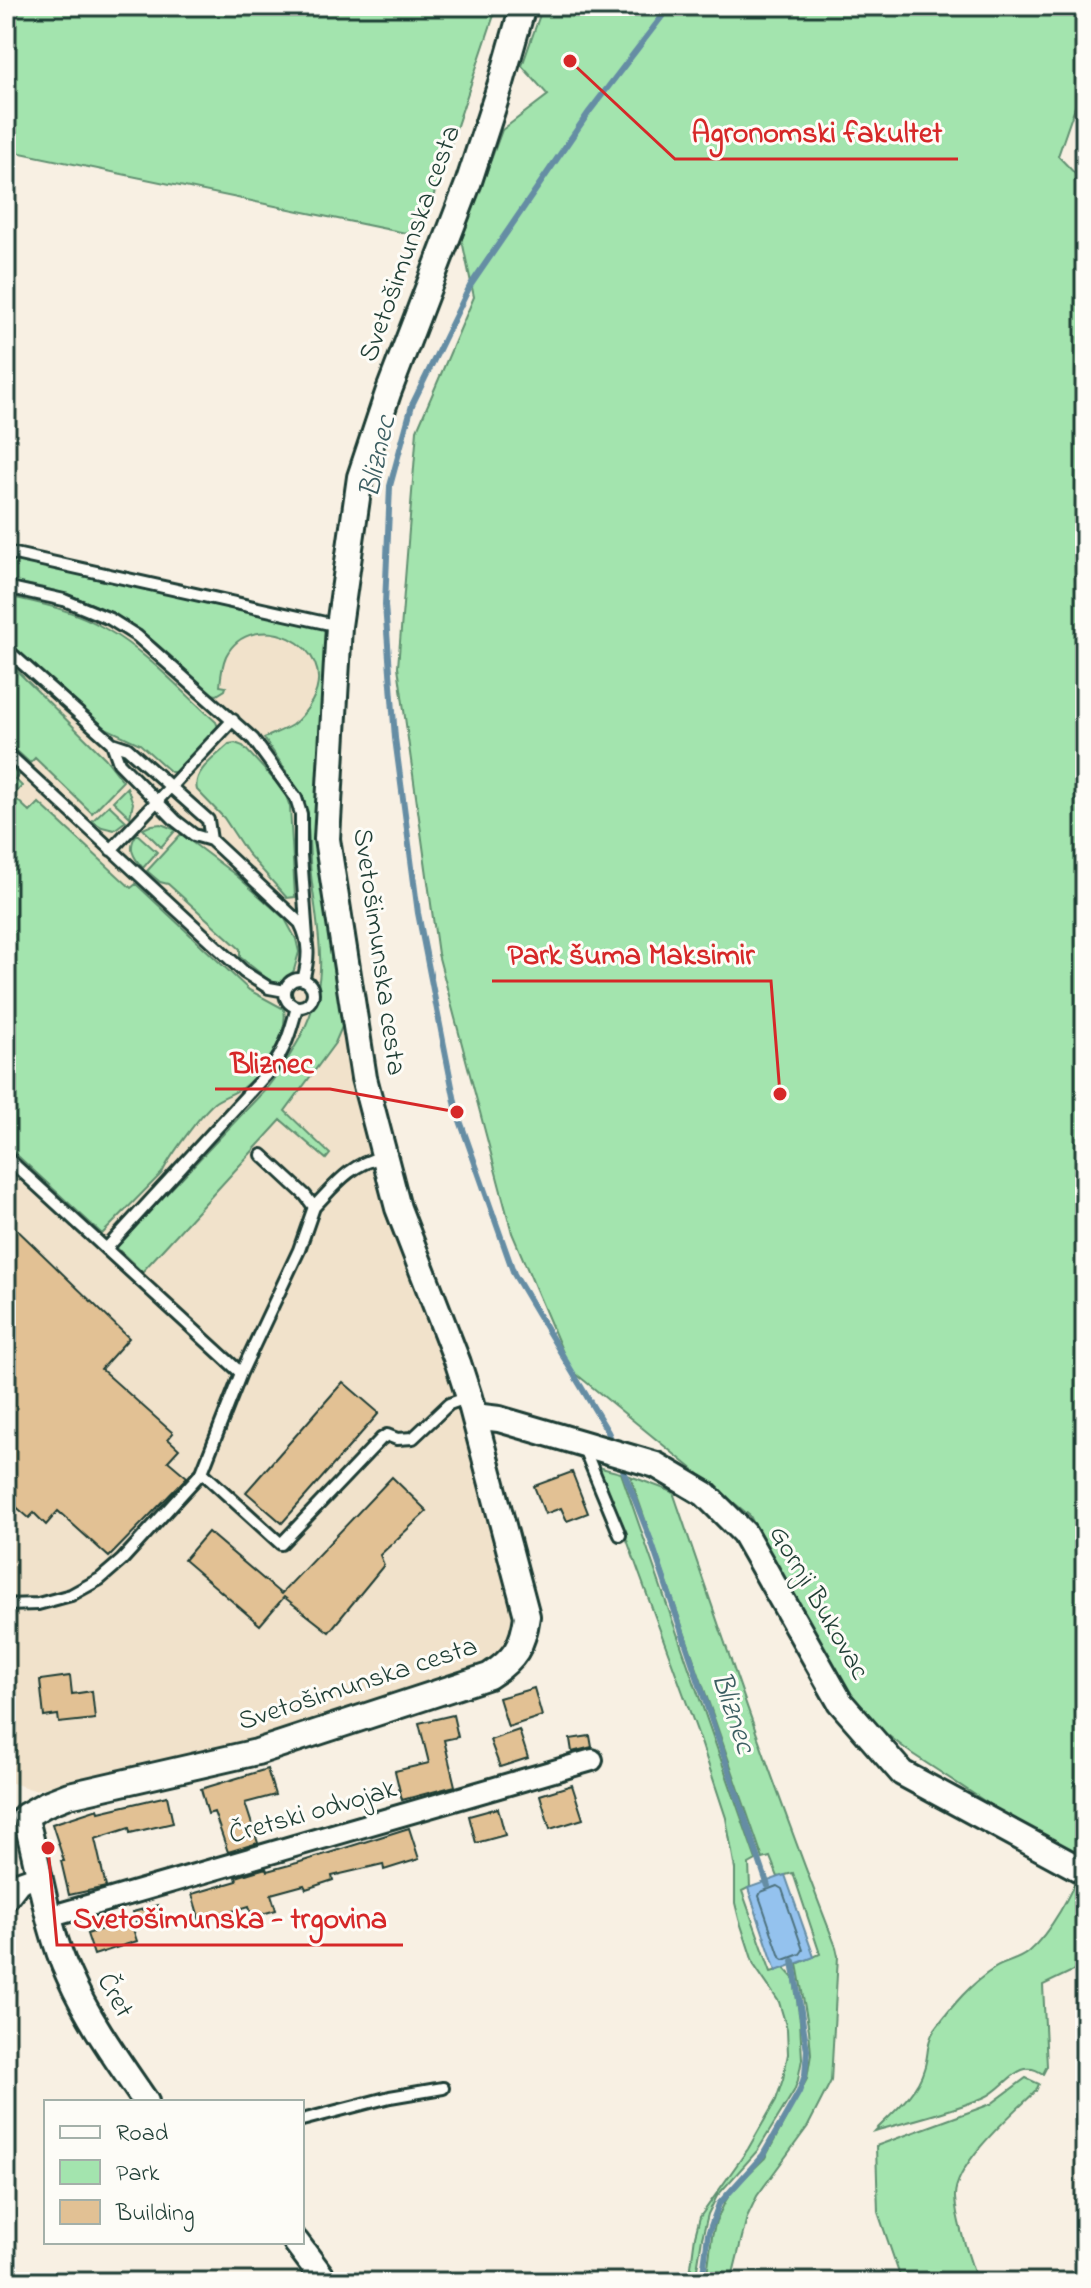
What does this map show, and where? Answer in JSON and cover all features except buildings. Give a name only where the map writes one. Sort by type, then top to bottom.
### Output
[{"type":"street","name":"Svetošimunska cesta","points":[[16,1810],[257,1752],[489,1676],[505,1666],[517,1652],[525,1634],[527,1616],[472,1407],[398,1208],[364,1078],[327,839],[339,626],[360,477],[393,379],[468,184],[523,6]]},
{"type":"street","name":"Gornji Bukovac","points":[[472,1407],[499,1419],[656,1465],[705,1494],[744,1533],[840,1702],[902,1773],[1085,1872]]},
{"type":"street","name":"Čretski odvojak","points":[[49,1917],[592,1760]]},
{"type":"street","name":"Čret","points":[[16,1810],[40,1875],[49,1917],[68,1974],[97,2030],[145,2100]]},
{"type":"street","points":[[6,1900],[20,1882],[40,1875]]},
{"type":"street","points":[[298,2244],[326,2282]]},
{"type":"lane","points":[[6,552],[339,626]]},
{"type":"lane","points":[[6,587],[64,600],[110,619],[137,636],[253,739],[296,798],[301,814],[309,960],[303,980]]},
{"type":"lane","points":[[6,649],[112,743],[127,748],[208,820],[211,840]]},
{"type":"lane","points":[[111,850],[233,720]]},
{"type":"lane","points":[[112,743],[119,763],[157,802],[194,835],[211,840],[300,923],[307,938]]},
{"type":"lane","points":[[6,752],[251,977],[269,988],[285,991]]},
{"type":"lane","points":[[303,980],[310,985],[312,998],[306,1005],[297,1007],[287,1000],[285,991],[293,981],[303,980]]},
{"type":"lane","points":[[106,1249],[270,1070],[289,1037],[297,1007]]},
{"type":"lane","points":[[262,1155],[314,1207]]},
{"type":"lane","points":[[6,1157],[241,1373]]},
{"type":"lane","points":[[6,1605],[38,1604],[62,1598],[100,1579],[122,1560],[202,1472],[241,1373],[294,1262],[314,1207],[360,1163],[385,1157]]},
{"type":"lane","points":[[202,1472],[281,1544],[381,1439],[387,1435],[397,1439],[413,1438],[449,1404],[472,1407]]},
{"type":"lane","points":[[589,1446],[620,1535]]},
{"type":"lane","points":[[304,2119],[390,2097],[443,2088]]},
{"type":"shaded area","points":[[6,558],[331,633],[320,845],[369,1125],[474,1443],[520,1618],[516,1642],[489,1669],[308,1728],[34,1790],[6,1781]]},
{"type":"green space","points":[[6,6],[497,6],[420,236],[6,150]]},
{"type":"green space","points":[[543,6],[1085,6],[1085,78],[1058,156],[1085,184],[1085,1965],[1043,1985],[1047,2066],[1043,2074],[1034,2069],[1020,2071],[985,2097],[875,2131],[916,2087],[924,2069],[930,2039],[941,2020],[978,1981],[995,1968],[1024,1955],[1037,1944],[1060,1912],[1082,1865],[911,1753],[845,1702],[750,1516],[570,1369],[512,1233],[438,954],[398,667],[417,430],[474,297],[461,241],[502,130],[548,95],[522,66]]},
{"type":"green space","points":[[6,557],[330,625],[322,842],[344,1022],[335,1043],[285,1111],[330,1154],[326,1159],[281,1120],[142,1272],[116,1247],[266,1089],[297,1043],[317,992],[320,955],[307,815],[287,772],[264,738],[292,725],[308,708],[318,681],[315,663],[305,649],[290,638],[273,633],[255,634],[238,641],[226,656],[220,686],[226,687],[225,690],[217,695],[211,694],[150,638],[110,612],[59,592],[6,581]]},
{"type":"green space","points":[[6,596],[70,612],[121,638],[149,660],[218,727],[175,772],[171,772],[140,744],[99,725],[6,639]]},
{"type":"green space","points":[[6,660],[105,758],[123,781],[92,813],[35,758],[30,763],[6,741]]},
{"type":"green space","points":[[229,744],[243,746],[286,796],[290,807],[295,897],[287,898],[247,853],[224,818],[197,790],[196,783],[202,770]]},
{"type":"green space","points":[[6,764],[19,775],[15,779],[22,786],[13,796],[30,812],[39,803],[131,888],[136,884],[249,990],[284,1009],[278,1042],[258,1073],[242,1088],[208,1109],[162,1173],[102,1234],[6,1145]]},
{"type":"green space","points":[[127,787],[133,803],[130,817],[113,801]]},
{"type":"green space","points":[[109,805],[126,821],[114,830],[92,821]]},
{"type":"green space","points":[[161,824],[176,830],[161,847],[143,829]]},
{"type":"green space","points":[[137,834],[157,852],[143,868],[132,852],[132,843]]},
{"type":"green space","points":[[181,834],[237,876],[285,919],[299,952],[289,977],[279,983],[265,977],[240,957],[240,949],[168,884],[160,882],[147,871]]},
{"type":"green space","points":[[597,1467],[621,1473],[756,1860],[749,1864],[750,1887],[742,1891],[771,1972],[784,1968],[794,1979],[800,2021],[802,2059],[794,2091],[758,2150],[717,2196],[708,2214],[695,2282],[689,2282],[700,2217],[748,2149],[776,2100],[788,2054],[787,2029],[779,2002],[754,1965],[735,1903],[735,1869],[726,1818],[627,1540]]},
{"type":"green space","points":[[630,1476],[673,1492],[838,1956],[831,2081],[808,2126],[757,2196],[747,2217],[731,2282],[706,2282],[716,2221],[733,2189],[765,2158],[807,2079],[811,2054],[809,2030],[797,1964],[820,1954],[793,1873],[778,1877],[770,1857],[763,1859]]},
{"type":"green space","points":[[1026,2078],[1039,2084],[1036,2091],[986,2140],[957,2185],[958,2219],[977,2282],[902,2282],[878,2212],[876,2146],[991,2104]]},
{"type":"water","points":[[785,1875],[814,1957],[776,1971],[748,1888]]},
{"type":"waterway","name":"Bliznec","points":[[613,1444],[514,1274],[457,1112],[418,913],[395,738],[385,605],[390,486],[412,405],[470,286],[589,112],[670,6]]},
{"type":"waterway","name":"Bliznec","points":[[620,1462],[650,1538],[768,1886]]},
{"type":"waterway","name":"Bliznec","points":[[702,2282],[708,2234],[719,2204],[763,2155],[799,2092],[805,2075],[807,2050],[793,1961]]},
{"type":"place","name":"Agronomski fakultet","points":[[570,61]]},
{"type":"place","name":"Park šuma Maksimir","points":[[780,1094]]},
{"type":"place","name":"Bliznec","points":[[457,1112]]},
{"type":"place","name":"Svetošimunska - trgovina","points":[[48,1848]]}]
